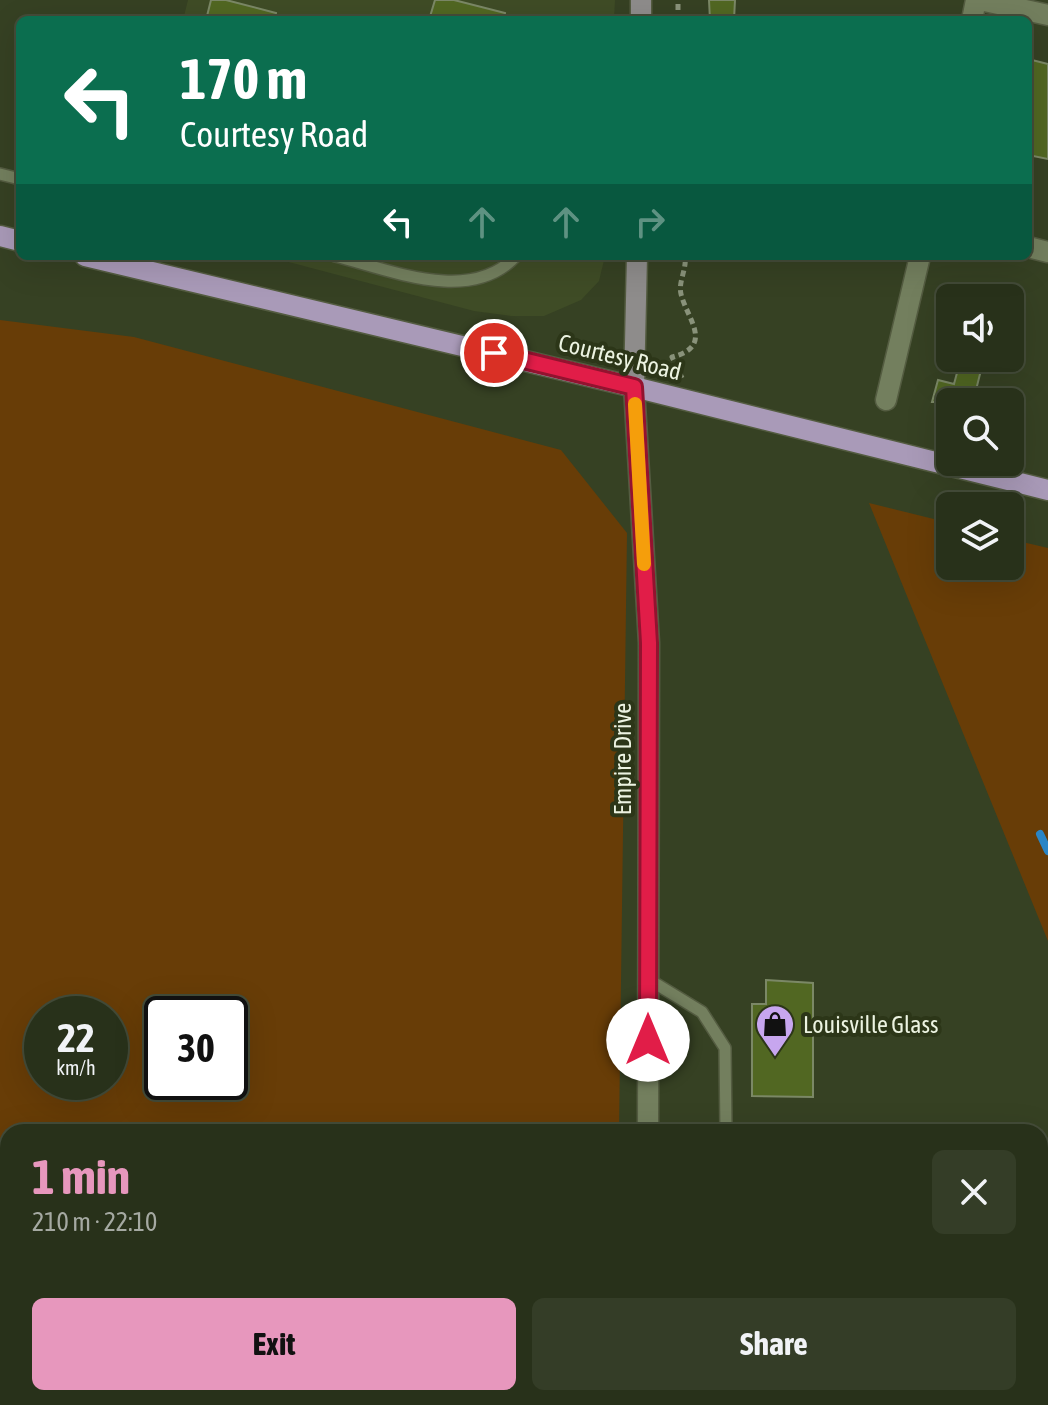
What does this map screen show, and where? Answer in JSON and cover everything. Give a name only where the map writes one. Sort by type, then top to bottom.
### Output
[{"type":"main road","name":"Courtesy Road","points":[[102,260],[1048,490]]},
{"type":"street","points":[[978,0],[1048,15]]},
{"type":"street","points":[[634,387],[637,260]]},
{"type":"street","points":[[886,400],[919,260]]},
{"type":"street","name":"Empire Drive","points":[[634,387],[649,643],[648,1124]]},
{"type":"lane","points":[[352,260],[446,282],[478,280],[507,266],[512,260]]},
{"type":"lane","points":[[648,979],[702,1012],[725,1048],[726,1124]]},
{"type":"path","points":[[680,399],[682,374],[672,357],[688,351],[696,331],[680,293],[685,260]]},
{"type":"shaded area","points":[[188,0],[615,0],[614,16],[184,16]]},
{"type":"shaded area","points":[[281,260],[604,260],[599,281],[581,300],[544,316],[474,311]]},
{"type":"shaded area","points":[[0,320],[134,337],[561,450],[627,533],[619,1124],[0,1124]]},
{"type":"shaded area","points":[[869,503],[936,520],[936,580],[1024,580],[1024,542],[1048,548],[1048,941]]},
{"type":"building","points":[[211,0],[226,0],[276,13],[276,16],[207,16]]},
{"type":"building","points":[[435,0],[454,0],[505,13],[505,16],[430,16]]},
{"type":"building","points":[[709,0],[735,0],[734,16],[710,16]]},
{"type":"building","points":[[1032,60],[1048,64],[1048,159],[1032,156]]},
{"type":"building","points":[[957,372],[980,372],[976,388],[936,388],[936,402],[932,402],[938,380],[954,384]]},
{"type":"building","points":[[766,980],[813,983],[813,1097],[752,1096],[752,1004],[766,1004]]},
{"type":"waterway","points":[[1040,834],[1048,851]]},
{"type":"slow traffic","points":[[635,404],[644,564]]},
{"type":"place","name":"Louisville Glass","points":[[775,1058]]},
{"type":"route","points":[[494,353],[634,387],[649,643],[648,1040]]}]
